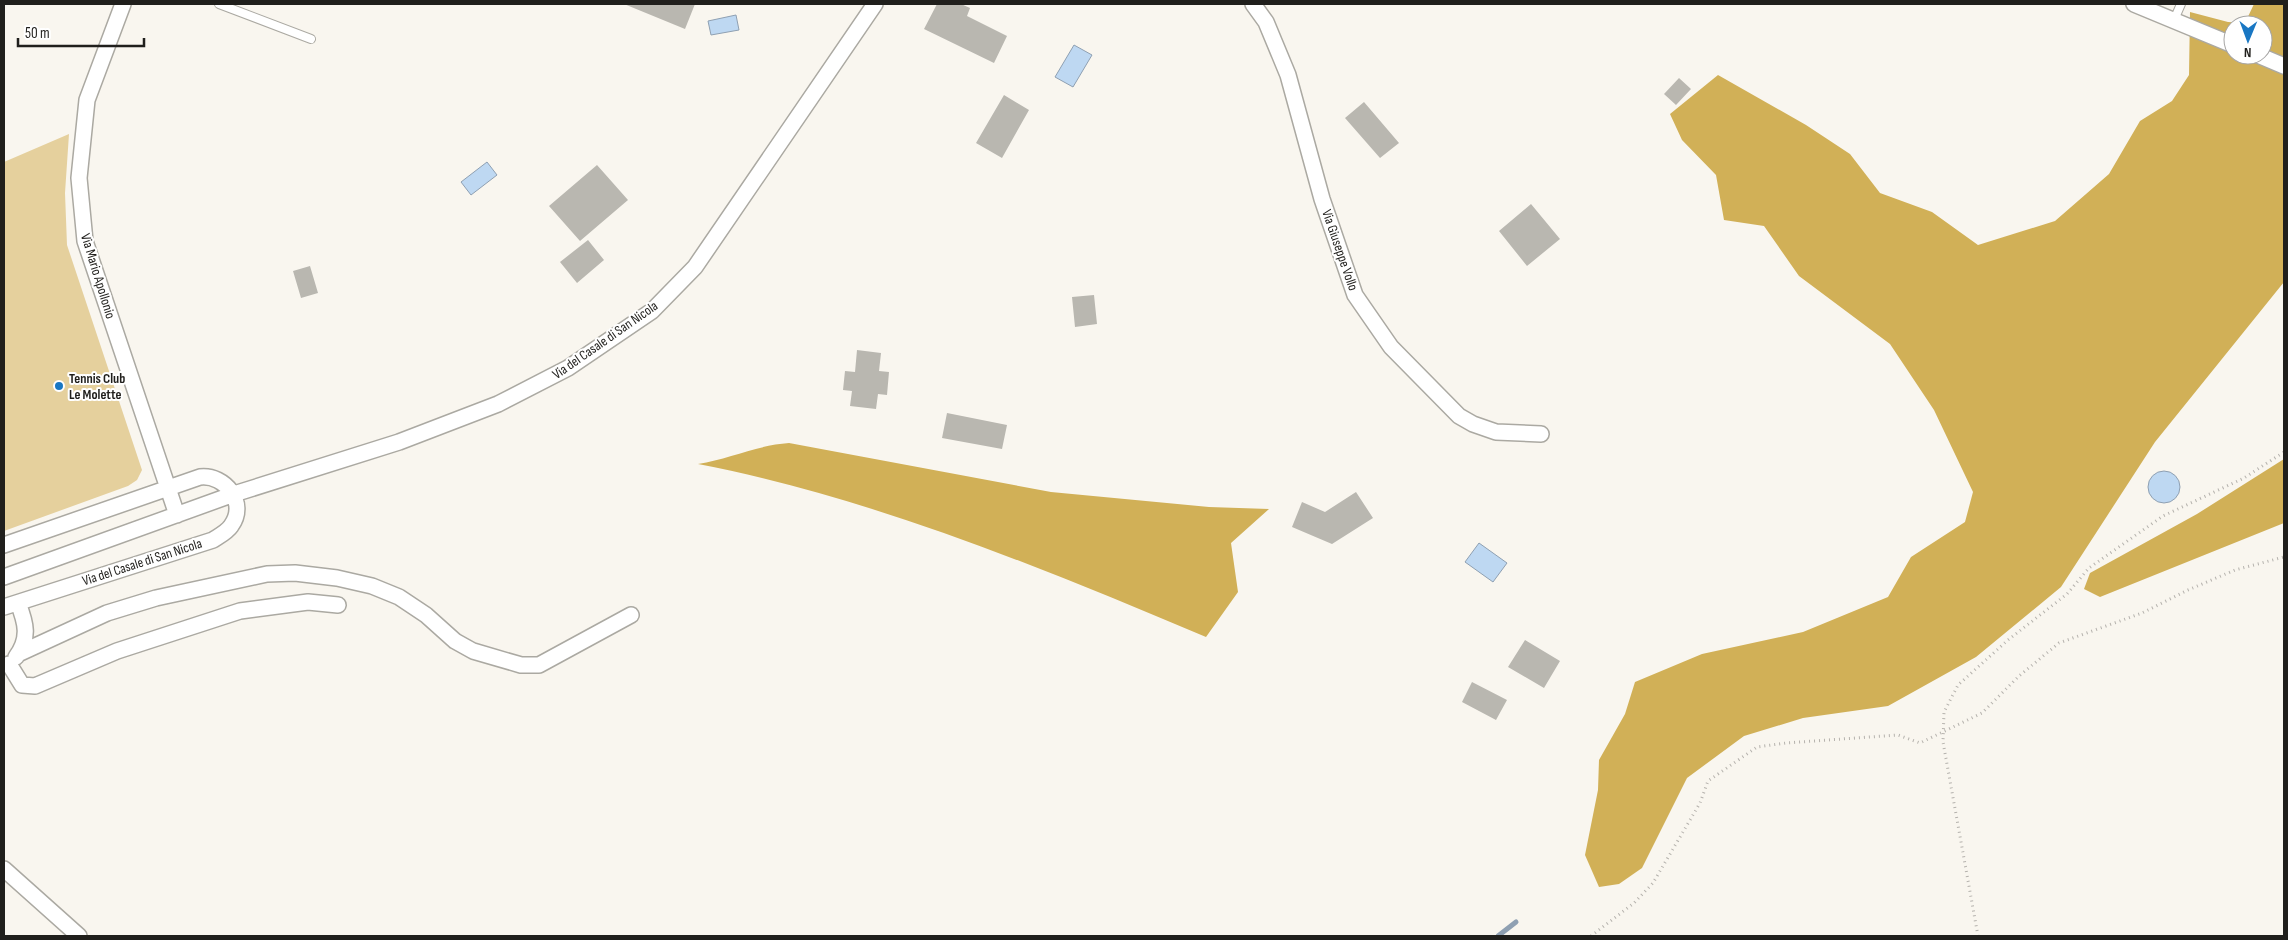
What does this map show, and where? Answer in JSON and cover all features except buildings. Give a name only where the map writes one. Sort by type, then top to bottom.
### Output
[{"type":"street","name":"Via Mario Apollonio","points":[[123,4],[88,100],[78,178],[85,241],[177,515]]},
{"type":"street","name":"Via del Casale di San Nicola","points":[[4,577],[234,494],[399,442],[498,404],[568,368],[652,310],[695,267],[875,4]]},
{"type":"street","name":"Via Giuseppe Vollo","points":[[1253,4],[1266,22],[1288,75],[1322,199],[1355,295],[1391,347],[1459,416],[1473,424],[1496,432],[1541,434]]},
{"type":"street","points":[[2134,4],[2223,40]]},
{"type":"street","points":[[4,545],[168,487],[207,476],[220,480],[234,494]]},
{"type":"street","name":"Via del Casale di San Nicola","points":[[10,662],[24,643],[26,630],[11,605],[213,540],[228,530],[235,519],[234,494]]},
{"type":"street","points":[[338,605],[308,602],[240,611],[117,651],[35,686],[22,685],[10,662],[107,613],[156,598],[267,574],[295,573],[337,578],[372,586],[399,597],[426,615],[455,641],[473,651],[521,665],[539,665],[631,615]]},
{"type":"street","points":[[4,869],[79,936]]},
{"type":"lane","points":[[219,4],[311,39]]},
{"type":"lane","points":[[2174,20],[2181,4]]},
{"type":"path","points":[[1978,936],[1943,742],[1944,712],[1958,685],[2008,640],[2067,594],[2089,568],[2163,516],[2244,478],[2284,452]]},
{"type":"path","points":[[1591,936],[1634,903],[1653,883],[1700,803],[1708,781],[1757,747],[1786,742],[1898,735],[1920,743],[1982,713],[2019,676],[2058,643],[2142,613],[2188,590],[2235,570],[2284,557]]},
{"type":"shaded area","points":[[2254,4],[2284,4],[2284,282],[2155,442],[2061,587],[1976,657],[1888,706],[1803,718],[1744,736],[1687,778],[1642,868],[1619,884],[1599,887],[1585,855],[1598,790],[1599,760],[1625,714],[1635,682],[1702,654],[1803,632],[1888,597],[1911,557],[1965,522],[1973,492],[1934,410],[1890,344],[1799,276],[1764,226],[1724,220],[1716,175],[1682,140],[1670,114],[1718,75],[1806,125],[1850,154],[1880,193],[1932,212],[1978,245],[2055,221],[2109,174],[2140,121],[2172,101],[2189,75],[2190,12],[2223,21],[2223,65],[2273,65],[2273,15],[2249,15]]},
{"type":"shaded area","name":"Tennis Club Le Molette","points":[[69,134],[65,193],[67,245],[142,470],[137,480],[128,486],[4,531],[4,162]]},
{"type":"shaded area","points":[[789,443],[1051,492],[1209,507],[1269,509],[1231,543],[1238,592],[1206,637],[1019,561],[892,515],[763,478],[698,464],[766,446]]},
{"type":"shaded area","points":[[2284,459],[2284,523],[2100,597],[2084,589],[2090,573],[2197,514]]},
{"type":"water","points":[[736,15],[739,30],[711,35],[708,21]]},
{"type":"water","points":[[1074,45],[1092,55],[1073,87],[1055,77]]},
{"type":"water","points":[[487,162],[497,175],[471,195],[461,182]]},
{"type":"water","points":[[2164,471],[2175,476],[2180,487],[2175,498],[2164,503],[2153,498],[2148,487],[2153,476]]},
{"type":"water","points":[[1479,543],[1507,563],[1493,582],[1465,562]]},
{"type":"waterway","points":[[1498,936],[1516,922]]},
{"type":"place","name":"Tennis Club Le Molette","points":[[59,386]]}]
